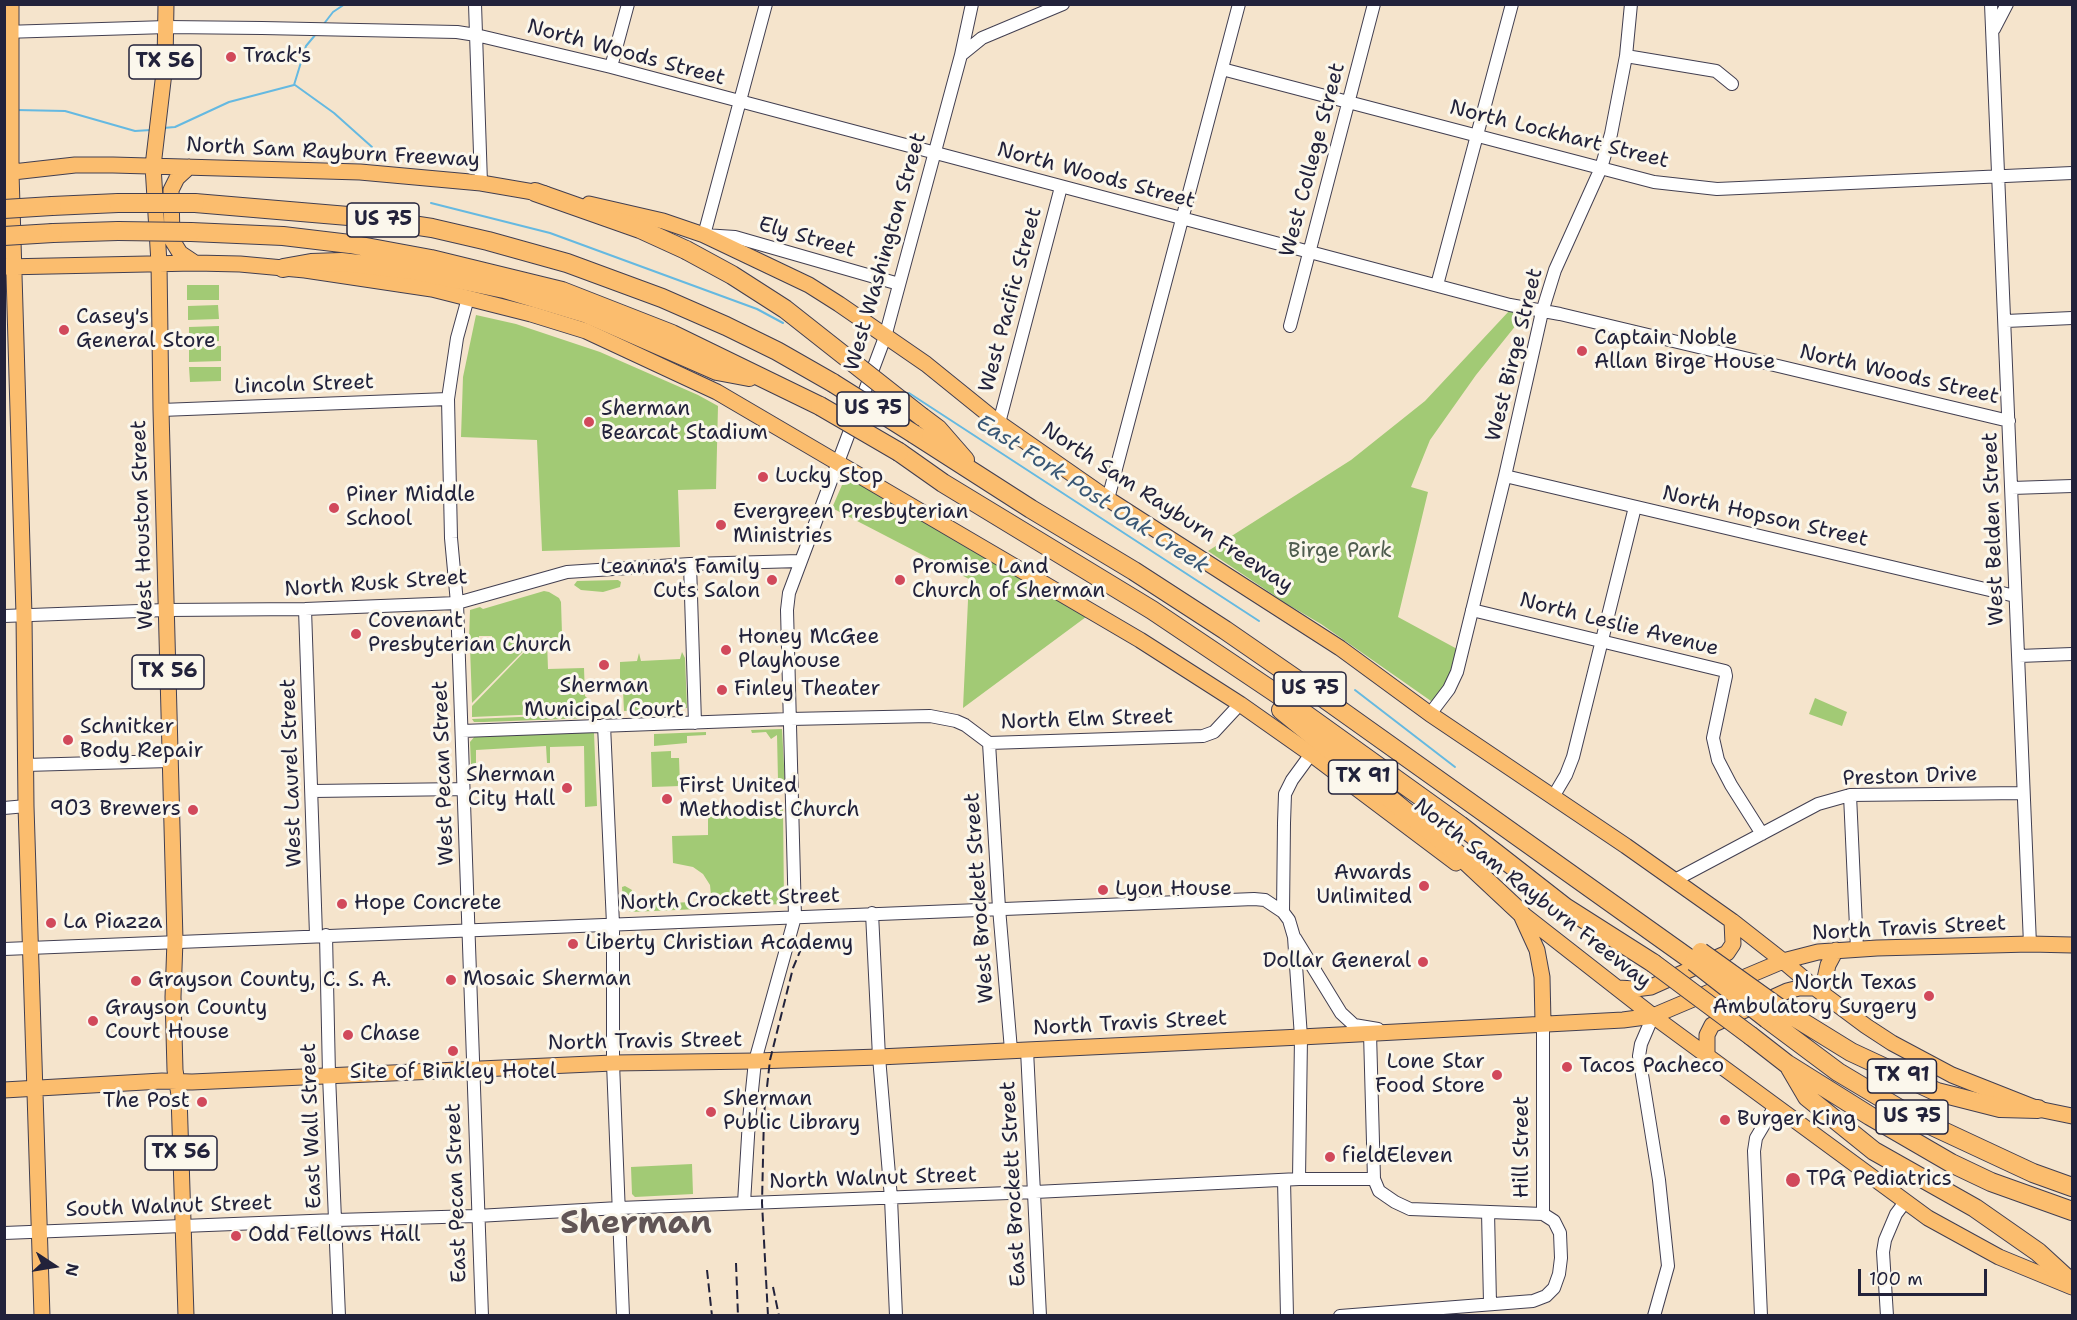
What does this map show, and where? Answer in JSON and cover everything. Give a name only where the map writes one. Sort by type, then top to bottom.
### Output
[{"type":"highway","points":[[535,192],[640,229],[732,275],[785,309],[938,429],[976,473]]},
{"type":"highway","name":"North Sam Rayburn Freeway","points":[[4,209],[118,203],[195,203],[380,220],[432,228],[567,263],[662,298],[726,326],[777,351],[832,383],[1225,630],[1595,890],[1697,957],[1772,1013],[1838,1072],[1915,1118],[2033,1173],[2073,1187]]},
{"type":"highway","name":"North Sam Rayburn Freeway","points":[[4,236],[118,231],[283,236],[350,244],[431,259],[562,291],[672,334],[770,380],[899,452],[943,483],[1119,589],[1286,700],[1460,825],[1565,907],[1653,963],[1787,1064],[1951,1163],[1990,1182],[2073,1211]]},
{"type":"highway","points":[[283,268],[311,263],[341,262],[412,270],[504,289],[587,314],[717,371],[770,380]]},
{"type":"highway","name":"TX 91","points":[[1204,645],[1458,855],[1520,912]]},
{"type":"highway","name":"TX 91","points":[[1772,1013],[1937,1092],[2000,1108],[2038,1109]]},
{"type":"highway","points":[[1787,1064],[1807,1097],[1874,1151],[1975,1208],[2038,1252],[2073,1282]]},
{"type":"main road","points":[[11,4],[8,32],[12,84],[8,173],[9,267],[24,615],[26,806],[42,1316]]},
{"type":"main road","name":"West Houston Street","points":[[166,4],[167,27],[153,166],[159,263],[175,940],[173,997],[177,1081]]},
{"type":"main road","name":"North Sam Rayburn Freeway","points":[[8,173],[75,165],[360,172],[481,183],[535,192],[663,221],[704,235],[809,285],[847,309],[926,364],[999,423],[1108,499],[1340,648],[1430,714],[1675,880],[1784,960],[1818,990],[1866,1026],[1960,1078],[2038,1109],[2073,1116]]},
{"type":"main road","points":[[189,167],[177,178],[171,190],[172,240],[180,253],[195,263]]},
{"type":"main road","name":"North Sam Rayburn Freeway","points":[[9,267],[195,263],[283,268],[385,282],[468,298],[586,331],[717,392],[1140,640],[1240,704],[1311,754],[1520,912],[1653,1017],[1905,1202],[1928,1218],[1999,1257],[2073,1287]]},
{"type":"main road","points":[[1520,912],[1538,950],[1542,977],[1543,1023]]},
{"type":"main road","points":[[1618,988],[1651,987],[1727,953],[1732,944],[1732,921]]},
{"type":"main road","name":"North Travis Street","points":[[4,1090],[472,1068],[755,1061],[1027,1050],[1653,1017],[1784,960],[1836,950],[2030,944],[2073,945]]},
{"type":"main road","points":[[1707,1057],[1707,1035],[1712,1025],[1787,991],[1799,988],[1818,990],[1836,950]]},
{"type":"main road","name":"TX 56","points":[[177,1081],[186,1316]]},
{"type":"street","points":[[475,4],[481,183]]},
{"type":"street","points":[[611,67],[628,4]]},
{"type":"street","points":[[704,235],[766,4]]},
{"type":"street","name":"West Washington Street","points":[[744,1203],[755,1061],[795,917],[787,610],[789,593],[885,336],[961,55],[972,4]]},
{"type":"street","points":[[961,55],[982,38],[1063,4]]},
{"type":"street","points":[[1108,499],[1239,4]]},
{"type":"street","name":"West College Street","points":[[1290,326],[1374,4]]},
{"type":"street","points":[[1437,285],[1512,4]]},
{"type":"street","name":"West Birge Street","points":[[1430,714],[1449,689],[1456,672],[1505,476],[1542,312],[1555,270],[1601,168],[1611,134],[1626,56],[1631,4]]},
{"type":"street","name":"West Belden Street","points":[[1992,4],[2030,944]]},
{"type":"street","points":[[1992,33],[2007,4]]},
{"type":"street","name":"North Woods Street","points":[[8,32],[167,27],[457,32],[476,35],[611,67],[934,154],[1542,312],[1560,314],[2009,421]]},
{"type":"street","points":[[1626,56],[1716,71],[1731,84]]},
{"type":"street","name":"North Lockhart Street","points":[[1222,69],[1654,182],[1717,189],[2073,173]]},
{"type":"street","name":"West Pacific Street","points":[[999,423],[1061,187]]},
{"type":"street","name":"Ely Street","points":[[704,235],[735,237],[899,284]]},
{"type":"street","name":"West Pecan Street","points":[[468,298],[457,338],[448,399],[451,538],[457,603],[462,731],[472,1068]]},
{"type":"street","points":[[2006,321],[2073,318]]},
{"type":"street","name":"Lincoln Street","points":[[161,410],[448,399]]},
{"type":"street","name":"North Hopson Street","points":[[1505,476],[2015,596]]},
{"type":"street","points":[[2012,488],[2073,486]]},
{"type":"street","points":[[1553,797],[1574,757],[1635,507]]},
{"type":"street","name":"North Rusk Street","points":[[4,616],[457,603],[567,572],[690,564],[800,561]]},
{"type":"street","points":[[690,564],[695,723]]},
{"type":"street","name":"West Laurel Street","points":[[305,609],[321,935]]},
{"type":"street","name":"North Leslie Avenue","points":[[1472,610],[1725,670],[1726,676],[1713,738],[1718,760],[1726,777],[1762,834]]},
{"type":"street","points":[[2019,656],[2073,654]]},
{"type":"street","name":"North Elm Street","points":[[462,731],[930,716],[965,725],[989,743],[1203,736],[1214,732],[1240,704]]},
{"type":"street","points":[[604,725],[613,924],[613,1063],[623,1316]]},
{"type":"street","name":"West Brockett Street","points":[[989,743],[999,908],[1011,1050]]},
{"type":"street","points":[[1299,1179],[1301,1037],[1294,938],[1289,920],[1283,912],[1285,794],[1311,754]]},
{"type":"street","points":[[25,765],[170,761]]},
{"type":"street","points":[[313,791],[463,789]]},
{"type":"street","name":"Preston Drive","points":[[1675,880],[1818,804],[1850,795],[2023,792]]},
{"type":"street","points":[[1850,795],[1857,949]]},
{"type":"street","points":[[4,808],[26,806]]},
{"type":"street","name":"North Crockett Street","points":[[4,949],[175,940],[469,931],[1254,898],[1265,900],[1283,912]]},
{"type":"street","points":[[873,913],[879,1056],[891,1197],[896,1316]]},
{"type":"street","name":"East Wall Street","points":[[321,935],[339,1316]]},
{"type":"street","points":[[1294,938],[1341,1013],[1354,1025],[1394,1032]]},
{"type":"street","points":[[1653,1017],[1641,1044],[1639,1056],[1659,1180],[1668,1266],[1654,1316]]},
{"type":"street","name":"Hill Street","points":[[1490,1303],[1533,1301],[1546,1296],[1554,1288],[1559,1274],[1560,1233],[1554,1221],[1543,1214],[1543,1023]]},
{"type":"street","points":[[1370,1033],[1374,1179],[1379,1191],[1410,1209],[1543,1214]]},
{"type":"street","name":"East Brockett Street","points":[[1027,1050],[1040,1316]]},
{"type":"street","name":"East Pecan Street","points":[[472,1068],[482,1316]]},
{"type":"street","points":[[1761,1316],[1754,1150],[1759,1131],[1774,1106]]},
{"type":"street","name":"North Walnut Street","points":[[336,1220],[477,1216],[1299,1179],[1374,1179]]},
{"type":"street","points":[[1284,1180],[1287,1316]]},
{"type":"street","points":[[1887,1316],[1883,1252],[1885,1240],[1896,1214],[1905,1202]]},
{"type":"street","points":[[1340,1316],[1490,1303],[1488,1212]]},
{"type":"street","name":"South Walnut Street","points":[[4,1233],[336,1220]]},
{"type":"green space","points":[[187,285],[219,285],[219,300],[187,300]]},
{"type":"green space","points":[[218,305],[219,319],[188,320],[188,306]]},
{"type":"green space","name":"Birge Park","points":[[1510,310],[1525,314],[1476,375],[1430,440],[1411,487],[1428,492],[1398,617],[1459,650],[1454,669],[1437,699],[1431,701],[1321,624],[1208,551],[1351,460],[1425,401]]},
{"type":"green space","name":"Sherman Bearcat Stadium","points":[[476,315],[516,324],[600,352],[718,406],[716,489],[678,490],[680,547],[542,551],[537,440],[461,437],[463,377]]},
{"type":"green space","points":[[219,326],[219,341],[189,342],[189,327]]},
{"type":"green space","points":[[221,346],[221,361],[189,362],[189,347]]},
{"type":"green space","points":[[189,367],[221,367],[221,381],[190,382]]},
{"type":"green space","points":[[852,479],[1090,614],[963,708],[969,579],[832,508],[842,485]]},
{"type":"green space","points":[[618,580],[621,582],[620,587],[603,592],[581,590],[574,585],[577,581]]},
{"type":"green space","points":[[544,591],[559,598],[561,602],[561,639],[540,639],[530,644],[472,703],[470,647],[479,646],[479,651],[493,650],[492,636],[479,636],[479,641],[469,642],[470,610],[480,607],[483,609]]},
{"type":"green space","points":[[547,641],[548,669],[584,668],[585,696],[589,700],[590,712],[472,717],[472,706],[528,648],[536,643]]},
{"type":"green space","points":[[682,652],[685,658],[687,708],[624,711],[623,690],[636,690],[636,680],[620,680],[620,662],[637,661],[639,653],[641,661],[680,659]]},
{"type":"green space","points":[[1815,698],[1847,712],[1842,726],[1809,714]]},
{"type":"green space","points":[[590,714],[590,718],[484,722],[474,722],[472,719]]},
{"type":"green space","points":[[782,729],[785,784],[774,786],[773,784],[778,780],[777,735],[771,739],[766,732],[752,733],[751,730]]},
{"type":"green space","points":[[706,732],[706,735],[687,736],[687,743],[654,746],[654,734]]},
{"type":"green space","points":[[594,733],[597,806],[585,807],[584,746],[550,747],[550,763],[547,763],[546,746],[476,750],[476,766],[471,765],[470,742],[475,736]]},
{"type":"green space","points":[[671,751],[671,758],[679,758],[680,786],[652,787],[651,752]]},
{"type":"green space","points":[[783,809],[784,901],[782,904],[715,907],[712,905],[710,885],[703,874],[693,867],[673,863],[672,836],[708,835],[708,811]]},
{"type":"green space","points":[[625,886],[632,890],[628,903],[631,904],[696,902],[701,896],[704,905],[699,909],[630,912],[623,905],[622,887]]},
{"type":"green space","points":[[692,1164],[693,1194],[635,1197],[632,1194],[631,1167]]},
{"type":"waterway","points":[[323,25],[333,12],[345,4]]},
{"type":"waterway","points":[[163,128],[175,127],[229,102],[294,85],[306,46],[316,34]]},
{"type":"waterway","name":"East Fork Post Oak Creek","points":[[295,85],[334,113],[372,147]]},
{"type":"waterway","points":[[16,110],[65,111],[135,131],[151,130]]},
{"type":"waterway","name":"East Fork Post Oak Creek","points":[[431,203],[550,233],[757,309],[783,323]]},
{"type":"waterway","name":"East Fork Post Oak Creek","points":[[909,393],[1259,621]]},
{"type":"waterway","name":"East Fork Post Oak Creek","points":[[1355,690],[1455,767]]},
{"type":"railway","points":[[768,1316],[762,1203],[764,1114],[770,1060],[793,968],[809,930]]},
{"type":"railway","points":[[736,1263],[738,1316]]},
{"type":"railway","points":[[707,1270],[712,1316]]},
{"type":"railway","points":[[773,1287],[779,1316]]},
{"type":"place","name":"Track's","points":[[231,57]]},
{"type":"place","name":"Casey's General Store","points":[[64,330]]},
{"type":"place","name":"Captain Noble Allan Birge House","points":[[1582,351]]},
{"type":"place","name":"Sherman Bearcat Stadium","points":[[589,422]]},
{"type":"place","name":"Lucky Stop","points":[[763,477]]},
{"type":"place","name":"Piner Middle School","points":[[334,508]]},
{"type":"place","name":"Evergreen Presbyterian Ministries","points":[[721,525]]},
{"type":"place","name":"Leanna's Family Cuts Salon","points":[[772,580]]},
{"type":"place","name":"Promise Land Church of Sherman","points":[[900,580]]},
{"type":"place","name":"Covenant Presbyterian Church","points":[[356,634]]},
{"type":"place","name":"Honey McGee Playhouse","points":[[726,650]]},
{"type":"place","name":"Sherman Municipal Court","points":[[604,665]]},
{"type":"place","name":"Finley Theater","points":[[722,690]]},
{"type":"place","name":"Schnitker Body Repair","points":[[68,740]]},
{"type":"place","name":"Sherman City Hall","points":[[567,788]]},
{"type":"place","name":"First United Methodist Church","points":[[667,799]]},
{"type":"place","name":"903 Brewers","points":[[193,810]]},
{"type":"place","name":"Awards Unlimited","points":[[1424,886]]},
{"type":"place","name":"Lyon House","points":[[1103,890]]},
{"type":"place","name":"Hope Concrete","points":[[342,904]]},
{"type":"place","name":"La Piazza","points":[[51,923]]},
{"type":"place","name":"Liberty Christian Academy","points":[[573,944]]},
{"type":"place","name":"Dollar General","points":[[1423,962]]},
{"type":"place","name":"Mosaic Sherman","points":[[451,980]]},
{"type":"place","name":"Grayson County, C. S. A.","points":[[136,981]]},
{"type":"place","name":"North Texas Ambulatory Surgery","points":[[1929,996]]},
{"type":"place","name":"Grayson County Court House","points":[[93,1021]]},
{"type":"place","name":"Chase","points":[[348,1035]]},
{"type":"place","name":"Site of Binkley Hotel","points":[[453,1051]]},
{"type":"place","name":"Tacos Pacheco","points":[[1567,1067]]},
{"type":"place","name":"Lone Star Food Store","points":[[1497,1075]]},
{"type":"place","name":"The Post","points":[[202,1102]]},
{"type":"place","name":"Sherman Public Library","points":[[711,1112]]},
{"type":"place","name":"Burger King","points":[[1725,1120]]},
{"type":"place","name":"fieldEleven","points":[[1330,1157]]},
{"type":"place","name":"TPG Pediatrics","points":[[1793,1180]]},
{"type":"place","name":"Odd Fellows Hall","points":[[236,1236]]},
{"type":"district","name":"Sherman","points":[[636,1224]]}]
